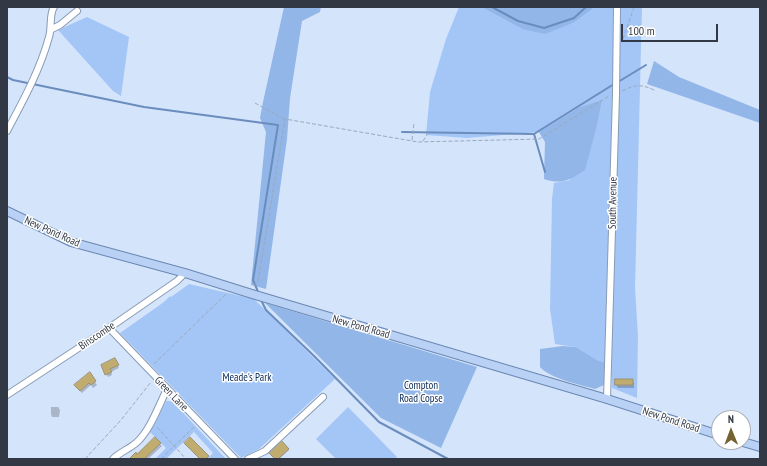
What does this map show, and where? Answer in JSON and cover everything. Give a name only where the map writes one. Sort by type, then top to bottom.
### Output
[{"type":"main road","name":"New Pond Road","points":[[7,211],[71,242],[185,273],[607,399],[711,432]]},
{"type":"street","name":"South Avenue","points":[[607,399],[617,7]]},
{"type":"street","points":[[7,131],[30,88],[52,29],[52,8]]},
{"type":"street","points":[[52,29],[60,25],[77,11]]},
{"type":"street","name":"Binscombe","points":[[7,395],[109,328],[177,281],[185,273]]},
{"type":"street","name":"Green Lane","points":[[109,328],[155,378],[235,459]]},
{"type":"street","points":[[113,459],[116,455],[136,443],[143,436],[167,389]]},
{"type":"street","points":[[248,459],[264,451],[323,397]]},
{"type":"path","points":[[623,41],[634,7]]},
{"type":"path","points":[[255,103],[285,119],[412,141],[539,140],[616,93],[635,86],[645,85],[656,91]]},
{"type":"path","points":[[255,284],[258,281],[285,119]]},
{"type":"path","points":[[412,141],[414,122]]},
{"type":"path","points":[[423,142],[428,134]]},
{"type":"path","points":[[149,371],[152,366],[228,293],[228,287]]},
{"type":"path","points":[[85,459],[121,420],[155,378]]},
{"type":"path","points":[[151,421],[186,459]]},
{"type":"path","points":[[161,459],[198,422]]},
{"type":"green space","points":[[284,7],[321,7],[320,12],[302,21],[290,98],[287,139],[266,289],[251,285],[266,132],[260,118]]},
{"type":"green space","points":[[459,7],[481,7],[522,29],[575,22],[595,7],[642,7],[635,288],[638,336],[637,398],[612,388],[611,358],[607,362],[599,361],[576,347],[555,344],[550,309],[552,199],[554,183],[570,180],[578,108],[539,132],[467,138],[426,135],[430,92],[446,39]]},
{"type":"green space","points":[[481,7],[595,7],[575,22],[545,34],[522,29]]},
{"type":"green space","points":[[87,17],[129,37],[121,96],[113,91],[58,30]]},
{"type":"green space","points":[[654,61],[679,77],[760,110],[760,123],[647,84]]},
{"type":"green space","points":[[602,100],[585,170],[566,180],[556,182],[544,179],[545,142],[539,132],[578,108]]},
{"type":"green space","name":"Meade's Park","points":[[189,284],[254,299],[335,379],[259,449],[241,458],[120,333],[164,302],[170,296],[171,297]]},
{"type":"green space","name":"Compton Road Copse","points":[[265,303],[477,367],[441,448],[381,418]]},
{"type":"green space","points":[[563,346],[576,347],[599,361],[607,362],[606,384],[595,389],[558,378],[544,371],[540,367],[540,349]]},
{"type":"green space","points":[[166,401],[173,402],[226,459],[207,459],[213,453],[194,432],[166,459],[155,459],[166,448],[150,432]]},
{"type":"green space","points":[[348,407],[397,457],[395,459],[336,459],[316,439]]},
{"type":"building","points":[[115,358],[119,365],[110,369],[112,372],[105,375],[101,365]]},
{"type":"building","points":[[90,372],[96,381],[91,385],[89,383],[80,391],[74,385]]},
{"type":"building","points":[[615,379],[633,379],[633,385],[615,385]]},
{"type":"building","points":[[155,437],[161,443],[144,459],[129,459],[136,452],[137,454]]},
{"type":"building","points":[[190,437],[209,456],[206,459],[200,459],[184,443]]},
{"type":"building","points":[[282,441],[289,449],[278,459],[275,459],[269,453]]},
{"type":"waterway","points":[[492,7],[518,21],[544,28],[574,18],[586,7]]},
{"type":"waterway","points":[[618,82],[646,65]]},
{"type":"waterway","points":[[7,77],[13,80],[144,107],[278,125],[253,280],[259,294]]},
{"type":"waterway","points":[[402,132],[534,134],[614,84]]},
{"type":"waterway","points":[[534,134],[545,172]]},
{"type":"waterway","points":[[261,300],[266,310],[379,422],[448,459]]}]
